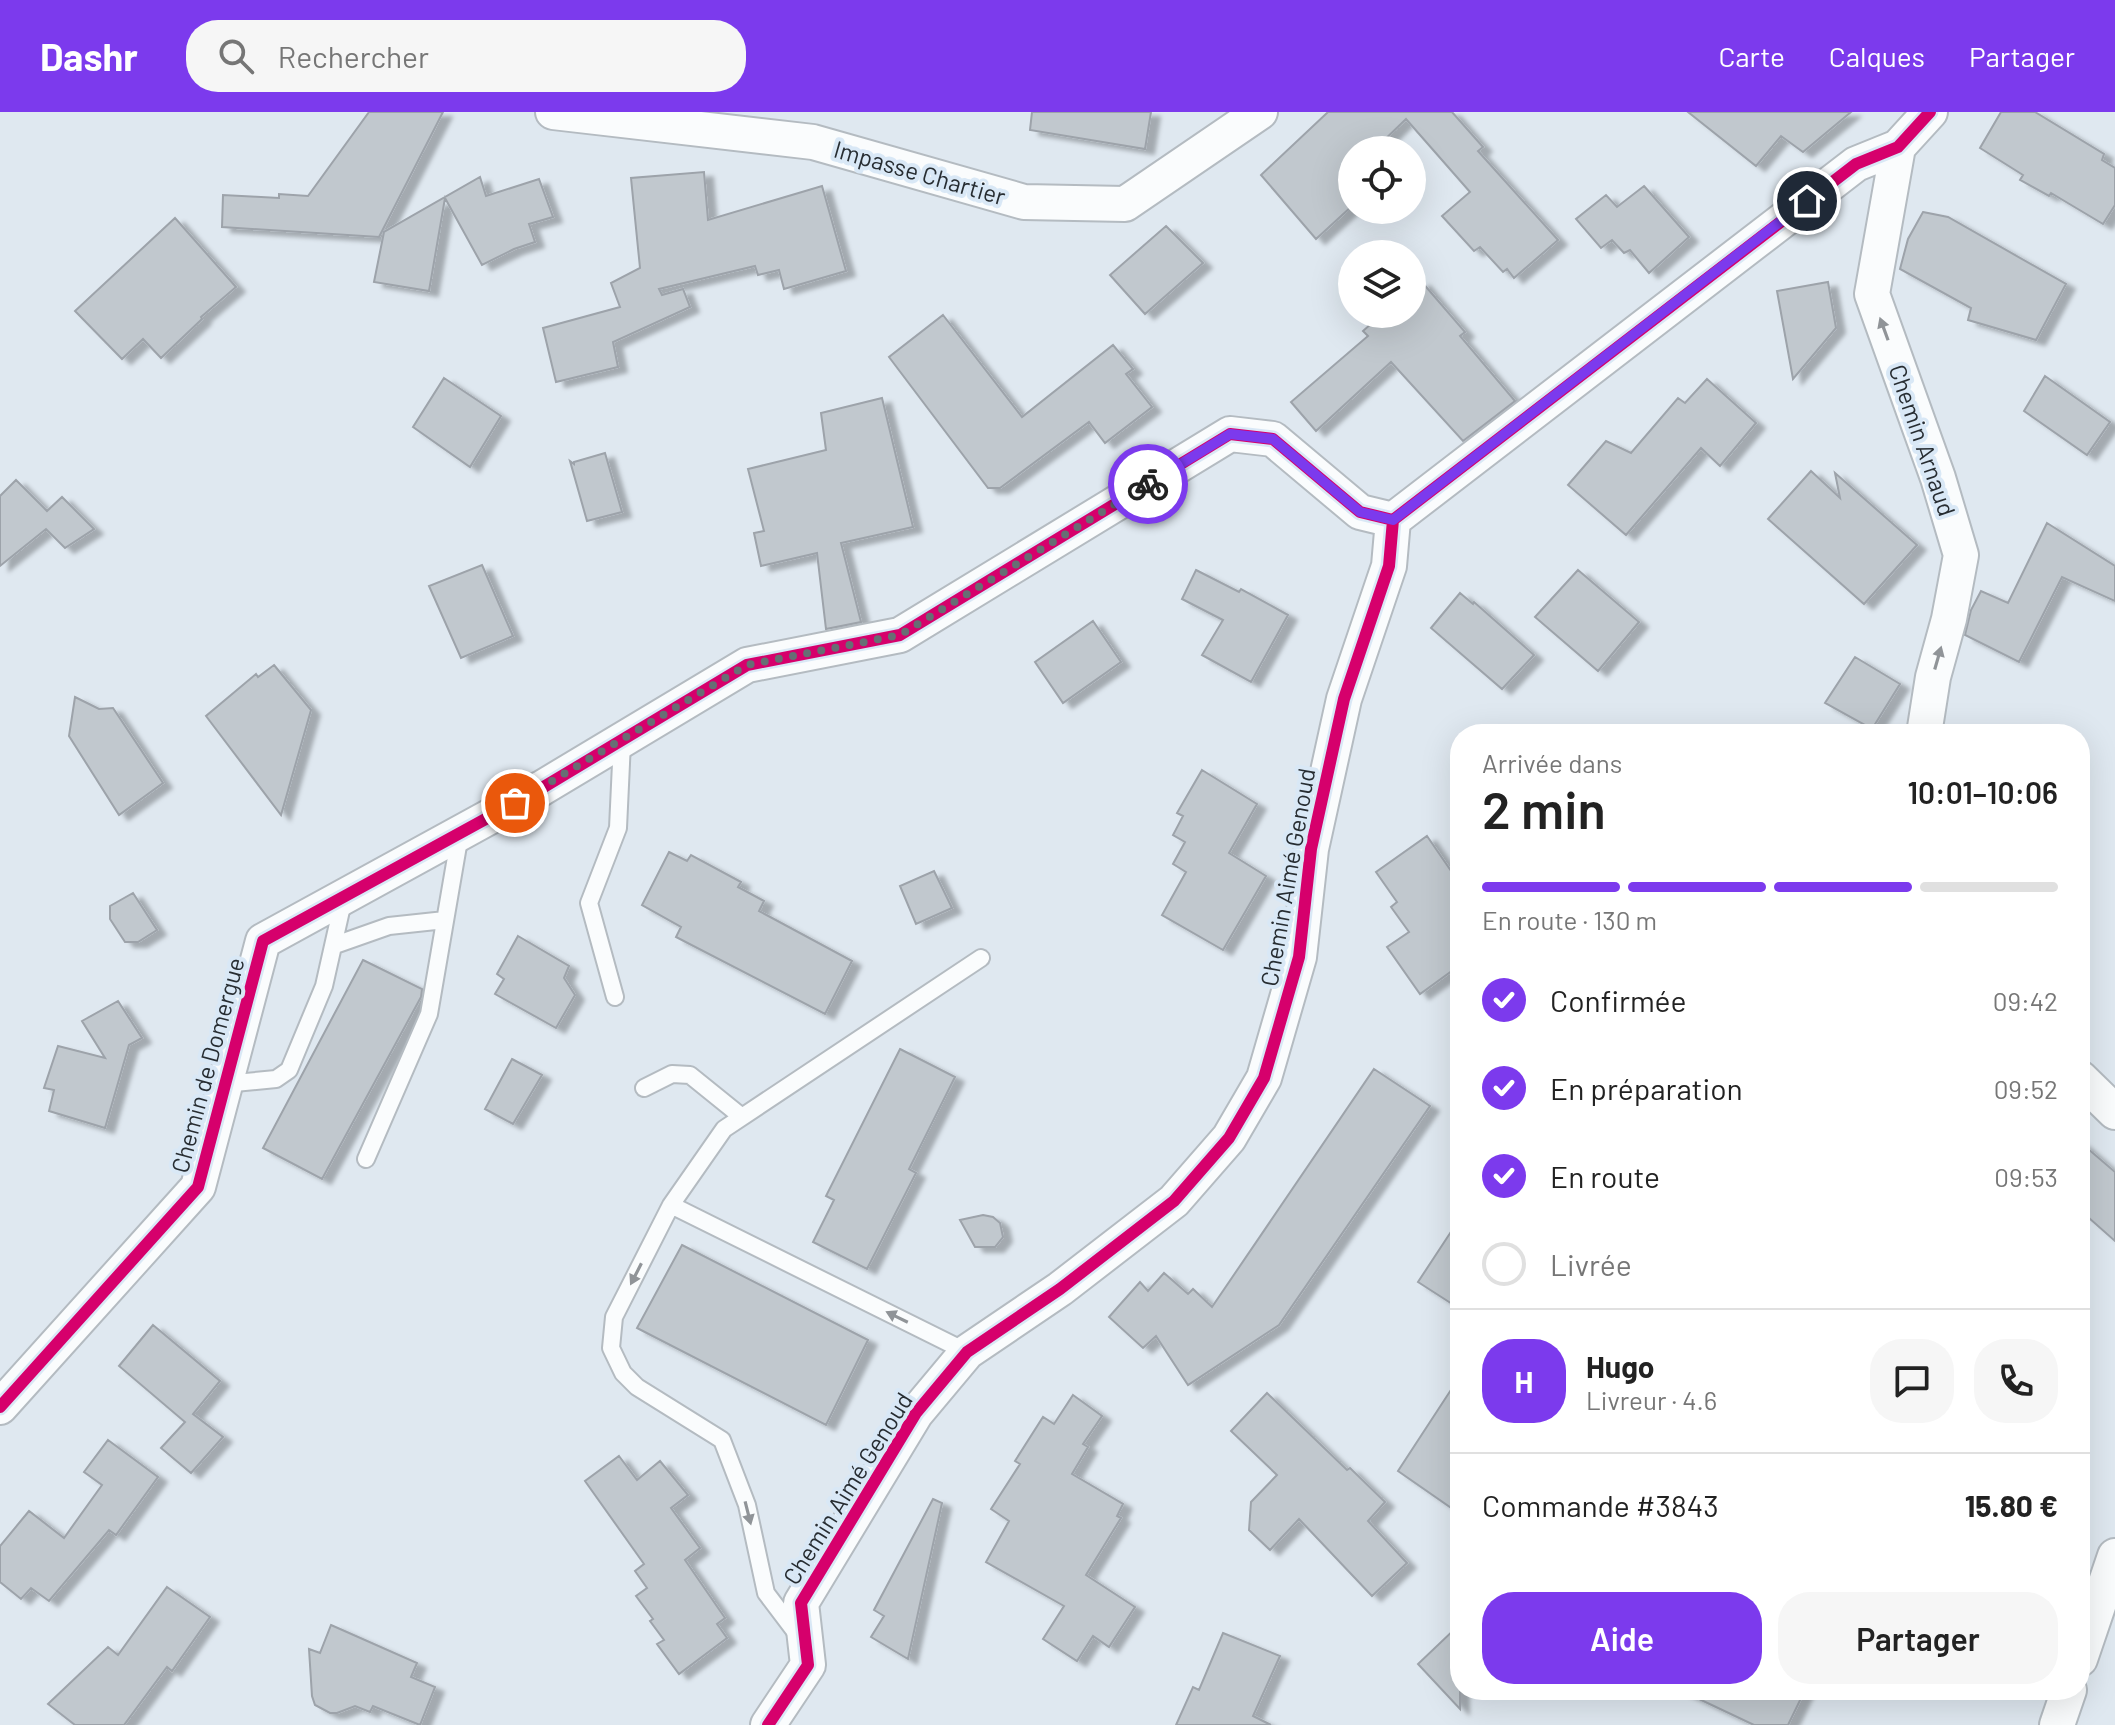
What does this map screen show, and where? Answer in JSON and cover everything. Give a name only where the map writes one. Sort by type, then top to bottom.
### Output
[{"type":"street","name":"Impasse Chartier","points":[[553,112],[813,142],[1024,202],[1125,204],[1260,112]]},
{"type":"street","points":[[1393,520],[1856,164],[1898,147],[1930,112]]},
{"type":"street","name":"Chemin Arnaud","points":[[1898,147],[1872,294],[1938,478],[1961,555],[1926,724]]},
{"type":"street","name":"Chemin de Domergue","points":[[0,1407],[198,1187],[263,941],[460,833],[747,665],[900,635],[1230,434],[1273,439],[1360,512],[1393,520]]},
{"type":"street","name":"Chemin Aimé Genoud","points":[[768,1725],[808,1665],[801,1603],[916,1413],[967,1352],[1060,1289],[1174,1201],[1229,1138],[1264,1078],[1299,957],[1311,849],[1344,699],[1389,566],[1393,520]]},
{"type":"street","points":[[2090,1088],[2115,1112]]},
{"type":"street","points":[[2090,1630],[2115,1556]]},
{"type":"street","points":[[2057,1725],[2066,1700]]},
{"type":"lane","points":[[615,997],[589,903],[618,828],[622,740]]},
{"type":"lane","points":[[366,1159],[429,1014],[460,833]]},
{"type":"lane","points":[[224,1084],[276,1079],[289,1070],[324,986],[344,896]]},
{"type":"lane","points":[[335,945],[389,926],[445,920]]},
{"type":"lane","points":[[806,1644],[766,1593],[747,1505],[722,1440],[637,1387],[623,1373],[611,1348],[614,1317],[671,1205],[724,1129],[981,958]]},
{"type":"lane","points":[[644,1088],[672,1074],[690,1075],[742,1117]]},
{"type":"lane","points":[[671,1205],[967,1352]]},
{"type":"building","points":[[369,112],[443,112],[379,237],[222,227],[223,195],[308,196]]},
{"type":"building","points":[[1032,112],[1151,112],[1145,149],[1030,130]]},
{"type":"building","points":[[1328,112],[1452,112],[1483,147],[1478,151],[1558,240],[1514,278],[1507,269],[1503,272],[1480,247],[1474,251],[1442,216],[1470,192],[1426,142],[1426,136],[1421,136],[1406,119],[1388,136],[1338,136],[1338,219],[1316,239],[1261,175]]},
{"type":"building","points":[[1688,112],[1851,112],[1803,152],[1781,136],[1756,166]]},
{"type":"building","points":[[2001,112],[2035,112],[2104,154],[2102,160],[2115,168],[2115,205],[2103,224],[2051,193],[2049,196],[2020,180],[2023,175],[1980,148]]},
{"type":"building","points":[[704,172],[708,220],[822,186],[846,271],[784,289],[779,270],[758,275],[755,266],[659,289],[662,295],[683,289],[690,307],[613,342],[618,367],[556,382],[543,328],[620,307],[611,283],[640,268],[631,178]]},
{"type":"building","points":[[480,177],[486,196],[539,179],[553,217],[529,224],[535,242],[482,265],[445,198],[429,291],[374,282],[384,232]]},
{"type":"building","points":[[1644,186],[1689,237],[1649,273],[1630,250],[1624,253],[1612,240],[1601,248],[1576,219],[1606,195],[1617,207]]},
{"type":"building","points":[[1923,212],[1948,217],[2066,284],[2036,340],[1968,320],[1971,308],[1900,269],[1908,239]]},
{"type":"building","points":[[175,218],[236,287],[161,358],[143,339],[122,359],[75,311]]},
{"type":"building","points":[[1166,226],[1203,263],[1145,314],[1110,275]]},
{"type":"building","points":[[1828,282],[1836,328],[1793,379],[1777,291]]},
{"type":"building","points":[[1426,287],[1465,332],[1460,336],[1515,401],[1463,441],[1391,362],[1316,431],[1291,402],[1368,336],[1363,331],[1366,328],[1426,328]]},
{"type":"building","points":[[943,315],[1022,417],[1113,345],[1133,369],[1126,374],[1152,407],[1105,443],[1089,422],[1000,488],[988,488],[889,357]]},
{"type":"building","points":[[2045,376],[2110,422],[2087,455],[2024,411]]},
{"type":"building","points":[[444,378],[501,416],[470,467],[413,427]]},
{"type":"building","points":[[1707,379],[1756,423],[1720,466],[1701,448],[1626,535],[1568,485],[1606,441],[1631,453],[1678,398],[1685,403]]},
{"type":"building","points":[[882,398],[913,527],[841,543],[861,622],[826,629],[817,553],[761,566],[754,533],[764,531],[748,469],[826,450],[821,413]]},
{"type":"building","points":[[605,453],[622,512],[587,521],[570,461],[574,464]]},
{"type":"building","points":[[1811,471],[1840,498],[1835,473],[1917,545],[1864,604],[1768,519]]},
{"type":"building","points":[[16,480],[47,511],[62,497],[94,529],[65,548],[46,529],[0,566],[0,496]]},
{"type":"building","points":[[2047,523],[2115,566],[2115,601],[2062,577],[2019,662],[1965,635],[1971,610],[1981,591],[2008,603]]},
{"type":"building","points":[[482,565],[513,636],[461,658],[429,586]]},
{"type":"building","points":[[1196,570],[1239,592],[1241,589],[1288,615],[1251,682],[1202,655],[1223,620],[1182,599]]},
{"type":"building","points":[[1578,570],[1639,622],[1598,671],[1535,617]]},
{"type":"building","points":[[1460,593],[1534,655],[1502,689],[1431,628]]},
{"type":"building","points":[[1093,621],[1121,662],[1063,703],[1035,662]]},
{"type":"building","points":[[1855,657],[1900,684],[1875,724],[1863,724],[1825,703]]},
{"type":"building","points":[[274,665],[311,710],[281,815],[206,716],[256,674],[258,677]]},
{"type":"building","points":[[75,697],[99,709],[113,708],[163,783],[119,815],[69,736]]},
{"type":"building","points":[[1202,770],[1257,804],[1229,853],[1266,876],[1223,950],[1162,915],[1186,872],[1173,864],[1185,842],[1173,835],[1183,816],[1177,813]]},
{"type":"building","points":[[1427,836],[1450,869],[1450,972],[1420,994],[1387,947],[1409,932],[1391,907],[1397,902],[1376,872]]},
{"type":"building","points":[[669,852],[687,861],[691,855],[741,882],[738,887],[764,901],[759,911],[852,961],[825,1014],[676,937],[681,927],[642,905]]},
{"type":"building","points":[[934,871],[952,908],[916,924],[900,886]]},
{"type":"building","points":[[133,893],[157,930],[138,942],[125,942],[110,919],[110,906]]},
{"type":"building","points":[[518,936],[569,966],[564,978],[575,995],[556,1028],[495,994],[504,979],[497,974]]},
{"type":"building","points":[[363,960],[422,989],[421,997],[322,1179],[263,1148]]},
{"type":"building","points":[[118,1001],[142,1038],[129,1045],[105,1128],[49,1111],[54,1090],[44,1088],[58,1046],[105,1058],[82,1021]]},
{"type":"building","points":[[900,1049],[955,1077],[909,1169],[916,1173],[867,1269],[813,1242],[834,1200],[826,1196]]},
{"type":"building","points":[[512,1059],[542,1075],[513,1124],[485,1109]]},
{"type":"building","points":[[1374,1069],[1430,1106],[1279,1325],[1188,1385],[1156,1336],[1143,1348],[1109,1317],[1140,1282],[1148,1291],[1164,1273],[1188,1294],[1193,1289],[1212,1307]]},
{"type":"building","points":[[2090,1151],[2115,1172],[2115,1241],[2090,1219]]},
{"type":"building","points":[[983,1215],[993,1217],[1000,1223],[1003,1237],[995,1247],[975,1247],[960,1220]]},
{"type":"building","points":[[1450,1233],[1450,1303],[1418,1282]]},
{"type":"building","points":[[682,1245],[868,1340],[826,1425],[637,1328]]},
{"type":"building","points":[[153,1325],[220,1381],[193,1414],[223,1437],[191,1473],[161,1448],[185,1422],[119,1366]]},
{"type":"building","points":[[1450,1391],[1450,1507],[1398,1471]]},
{"type":"building","points":[[1267,1393],[1385,1502],[1368,1521],[1407,1563],[1372,1596],[1299,1519],[1270,1550],[1249,1530],[1251,1502],[1277,1475],[1231,1431]]},
{"type":"building","points":[[1073,1395],[1102,1416],[1083,1444],[1088,1447],[1072,1474],[1123,1504],[1117,1516],[1121,1518],[1086,1575],[1135,1607],[1109,1647],[1093,1636],[1077,1661],[1043,1639],[1064,1606],[986,1562],[1009,1521],[991,1509],[1020,1464],[1015,1461],[1043,1417],[1054,1424]]},
{"type":"building","points":[[108,1440],[158,1477],[116,1535],[109,1530],[49,1601],[31,1588],[21,1599],[0,1582],[0,1546],[29,1511],[64,1538],[102,1485],[84,1472]]},
{"type":"building","points":[[619,1456],[637,1480],[660,1461],[688,1495],[671,1508],[700,1548],[685,1560],[725,1618],[717,1624],[727,1638],[679,1674],[657,1644],[664,1640],[636,1596],[647,1588],[635,1571],[644,1564],[585,1481]]},
{"type":"building","points":[[933,1499],[942,1503],[908,1659],[871,1637],[884,1616],[874,1610]]},
{"type":"building","points":[[167,1587],[210,1617],[172,1671],[167,1667],[124,1725],[75,1725],[48,1704],[108,1647],[118,1655]]},
{"type":"building","points":[[331,1625],[417,1663],[411,1677],[435,1687],[420,1725],[373,1706],[370,1712],[355,1706],[330,1713],[315,1705],[309,1649],[320,1653]]},
{"type":"building","points":[[1223,1633],[1280,1656],[1253,1716],[1271,1725],[1176,1725],[1193,1687],[1199,1690]]},
{"type":"building","points":[[1450,1634],[1450,1698],[1418,1664]]},
{"type":"building","points":[[1701,1700],[1800,1700],[1788,1725],[1754,1725]]},
{"type":"cycle path","points":[[768,1725],[808,1665],[801,1603],[916,1413],[967,1352],[1060,1289],[1174,1201],[1229,1138],[1264,1078],[1299,957],[1311,849],[1344,699],[1389,566],[1393,520],[1856,164],[1898,147],[1930,112]]},
{"type":"cycle path","points":[[0,1407],[198,1187],[263,941],[542,788],[747,665],[900,635],[1230,434],[1273,439],[1360,512],[1393,520]]},
{"type":"way so far","points":[[515,803],[747,665],[900,635],[1148,484]]},
{"type":"route","points":[[1148,484],[1230,434],[1273,439],[1360,512],[1393,520],[1807,201]]}]
